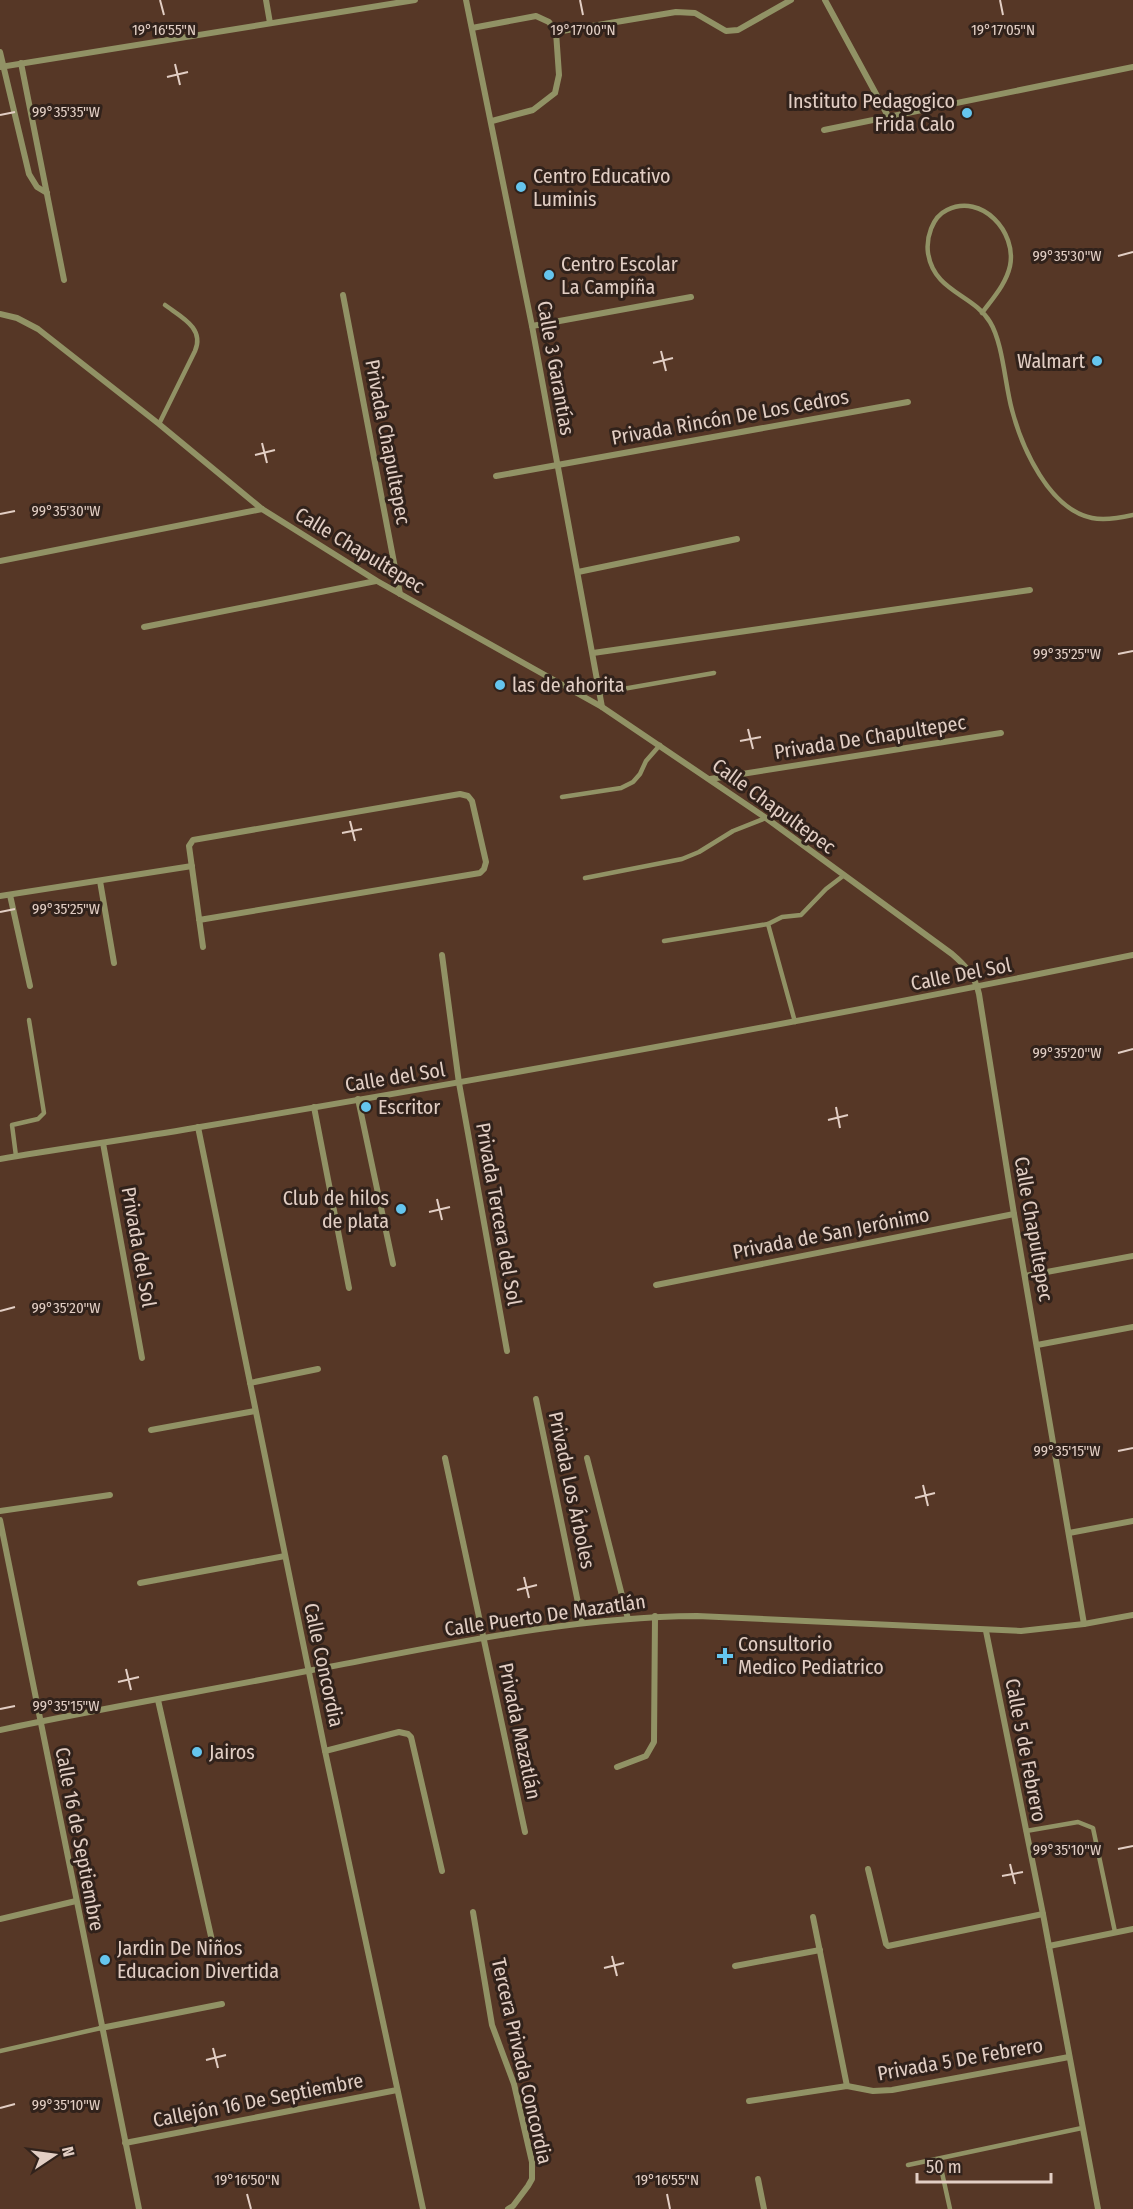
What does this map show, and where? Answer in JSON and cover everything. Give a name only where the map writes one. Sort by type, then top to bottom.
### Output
[{"type":"street","points":[[266,0],[270,23]]},
{"type":"street","points":[[2,67],[415,0]]},
{"type":"street","name":"Calle 3 Garantías","points":[[466,0],[532,326],[602,707]]},
{"type":"street","points":[[556,32],[676,12],[695,13],[726,31],[738,30],[791,0]]},
{"type":"street","points":[[825,0],[888,116]]},
{"type":"street","points":[[472,28],[536,16],[549,22],[556,32],[559,75],[555,93],[533,110],[492,121]]},
{"type":"street","points":[[0,52],[29,174],[37,187],[47,194]]},
{"type":"street","points":[[21,63],[64,280]]},
{"type":"street","points":[[824,130],[1133,67]]},
{"type":"street","name":"Privada Chapultepec","points":[[343,296],[400,594]]},
{"type":"street","points":[[532,326],[691,297]]},
{"type":"street","name":"Calle Chapultepec","points":[[0,314],[17,318],[38,329],[262,509],[377,581],[602,707],[766,818],[968,968],[977,988],[1084,1624]]},
{"type":"street","name":"Privada Rincón De Los Cedros","points":[[496,476],[908,402]]},
{"type":"street","points":[[0,561],[262,509]]},
{"type":"street","points":[[578,572],[737,539]]},
{"type":"street","points":[[144,627],[377,581]]},
{"type":"street","points":[[593,653],[1030,590]]},
{"type":"street","name":"Privada De Chapultepec","points":[[710,779],[1001,733]]},
{"type":"street","points":[[199,920],[480,873],[486,862],[472,801],[468,796],[460,794],[197,839],[189,846],[199,920],[203,947]]},
{"type":"street","points":[[0,896],[192,866]]},
{"type":"street","points":[[100,881],[114,963]]},
{"type":"street","points":[[10,895],[30,986]]},
{"type":"street","name":"Privada Tercera del Sol","points":[[442,955],[459,1083],[507,1351]]},
{"type":"street","name":"Calle Del Sol","points":[[795,1022],[977,988],[1133,955]]},
{"type":"street","name":"Calle del Sol","points":[[0,1159],[459,1083],[795,1022]]},
{"type":"street","points":[[358,1099],[393,1264]]},
{"type":"street","points":[[314,1107],[349,1288]]},
{"type":"street","name":"Calle Concordia","points":[[198,1127],[308,1671],[423,2209]]},
{"type":"street","name":"Privada del Sol","points":[[103,1143],[142,1358]]},
{"type":"street","name":"Privada de San Jerónimo","points":[[656,1285],[1014,1214]]},
{"type":"street","points":[[1025,1276],[1133,1256]]},
{"type":"street","points":[[1037,1345],[1133,1326]]},
{"type":"street","points":[[250,1383],[318,1369]]},
{"type":"street","name":"Privada Los Árboles","points":[[536,1399],[582,1622]]},
{"type":"street","points":[[150,1430],[255,1411]]},
{"type":"street","name":"Privada Mazatlán","points":[[444,1458],[525,1832]]},
{"type":"street","points":[[587,1458],[628,1619]]},
{"type":"street","points":[[0,1511],[110,1495]]},
{"type":"street","name":"Calle 16 de Septiembre","points":[[0,1521],[139,2209]]},
{"type":"street","points":[[1069,1533],[1133,1521]]},
{"type":"street","points":[[140,1583],[285,1556]]},
{"type":"street","name":"Calle Puerto De Mazatlán","points":[[0,1730],[484,1636],[582,1622],[697,1616],[986,1631],[1046,1630],[1133,1615]]},
{"type":"street","points":[[617,1767],[646,1756],[654,1742],[655,1617]]},
{"type":"street","name":"Calle 5 de Febrero","points":[[986,1631],[1043,1914],[1098,2209]]},
{"type":"street","points":[[158,1700],[215,1954]]},
{"type":"street","points":[[325,1751],[399,1732],[411,1737],[442,1871]]},
{"type":"street","points":[[868,1869],[888,1946],[1043,1914]]},
{"type":"street","points":[[0,1919],[76,1901]]},
{"type":"street","name":"Tercera Privada Concordia","points":[[473,1912],[492,2025],[514,2085],[532,2162],[532,2179],[528,2187],[508,2209]]},
{"type":"street","points":[[813,1917],[847,2086]]},
{"type":"street","points":[[1049,1946],[1133,1929]]},
{"type":"street","points":[[735,1966],[820,1950]]},
{"type":"street","points":[[101,2028],[222,2004]]},
{"type":"street","name":"Privada 5 De Febrero","points":[[749,2102],[847,2086],[873,2091],[892,2090],[1069,2057]]},
{"type":"street","name":"Callejón 16 De Septiembre","points":[[125,2143],[397,2090]]},
{"type":"street","points":[[758,2179],[764,2209]]},
{"type":"lane","points":[[982,313],[1006,278],[1011,249],[1002,226],[992,216],[978,208],[965,206],[951,208],[938,217],[928,239],[928,253],[933,270],[945,285],[982,313],[994,329],[1012,410],[1023,443],[1040,476],[1068,506],[1087,516],[1108,519],[1133,515]]},
{"type":"lane","points":[[159,424],[198,341],[189,323],[165,305]]},
{"type":"lane","points":[[600,693],[714,673]]},
{"type":"lane","points":[[562,797],[621,788],[633,782],[646,761],[660,746]]},
{"type":"lane","points":[[585,878],[682,859],[699,852],[733,831],[766,818]]},
{"type":"lane","points":[[664,941],[768,924],[782,917],[801,915],[826,889],[843,876]]},
{"type":"lane","points":[[768,924],[795,1022]]},
{"type":"lane","points":[[16,1156],[12,1125],[38,1119],[44,1113],[29,1020]]},
{"type":"lane","points":[[1026,1831],[1078,1822],[1093,1828],[1115,1932]]},
{"type":"lane","points":[[0,2051],[101,2028]]},
{"type":"lane","points":[[908,2165],[1082,2128]]},
{"type":"lane","points":[[939,2159],[950,2209]]},
{"type":"place","name":"Instituto Pedagogico Frida Calo","points":[[967,113]]},
{"type":"place","name":"Centro Educativo Luminis","points":[[521,187]]},
{"type":"place","name":"Centro Escolar La Campiña","points":[[549,275]]},
{"type":"place","name":"Walmart","points":[[1097,361]]},
{"type":"place","name":"las de ahorita","points":[[500,685]]},
{"type":"place","name":"Escritor","points":[[366,1107]]},
{"type":"place","name":"Club de hilos de plata","points":[[401,1209]]},
{"type":"place","name":"Consultorio Medico Pediatrico","points":[[725,1656]]},
{"type":"place","name":"Jairos","points":[[197,1752]]},
{"type":"place","name":"Jardin De Niños Educacion Divertida","points":[[105,1960]]}]
